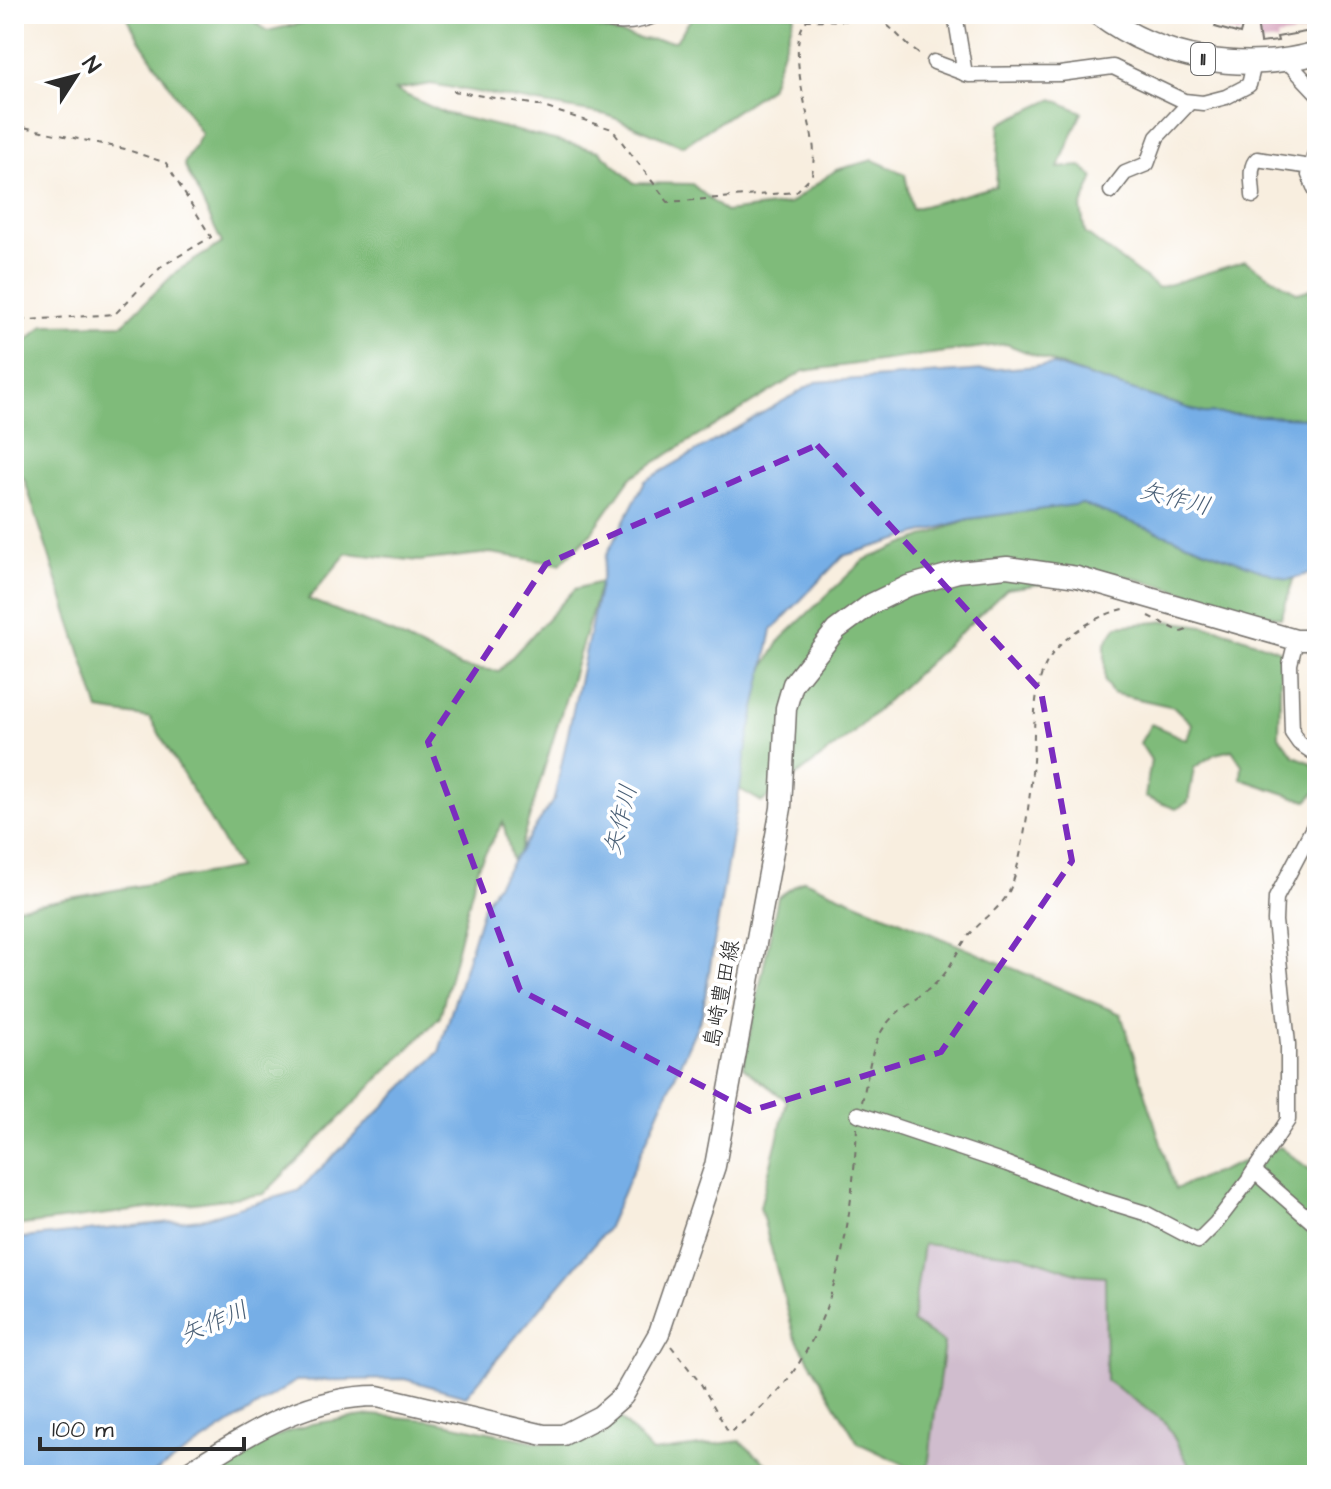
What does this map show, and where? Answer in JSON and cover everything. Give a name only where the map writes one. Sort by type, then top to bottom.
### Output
[{"type":"main road","name":"11","points":[[1099,14],[1125,32],[1177,53],[1205,60],[1254,63],[1317,53]]},
{"type":"main road","name":"島崎豊田線","points":[[183,1475],[283,1416],[356,1396],[378,1396],[544,1435],[563,1435],[600,1416],[623,1396],[659,1333],[715,1166],[781,808],[786,708],[793,684],[836,630],[871,604],[908,586],[958,572],[1007,567],[1077,577],[1296,640],[1317,640]]},
{"type":"street","points":[[583,14],[603,21],[637,23],[659,14]]},
{"type":"street","points":[[955,14],[965,74]]},
{"type":"street","points":[[1285,59],[1317,93]]},
{"type":"street","points":[[934,62],[965,74],[1060,74],[1113,67],[1190,102],[1203,103],[1226,97],[1249,85],[1254,63]]},
{"type":"street","points":[[1111,191],[1125,173],[1147,164],[1157,137],[1190,102]]},
{"type":"street","points":[[1317,146],[1309,175],[1317,194]]},
{"type":"street","points":[[1253,196],[1252,169],[1257,159],[1311,167]]},
{"type":"street","points":[[1296,640],[1290,664],[1292,733],[1299,743],[1317,755]]},
{"type":"street","points":[[1219,1235],[1240,1193],[1288,1120],[1288,1044],[1275,921],[1276,898],[1317,820]]},
{"type":"street","points":[[858,1114],[1145,1213],[1198,1241],[1216,1223],[1255,1172],[1317,1226]]},
{"type":"path","points":[[453,91],[537,105],[612,129],[668,202],[796,192],[812,175],[814,145],[806,115],[798,41],[802,25],[807,20],[880,21],[887,24],[906,46],[934,62]]},
{"type":"path","points":[[14,125],[125,149],[166,163],[211,237],[162,266],[115,314],[14,321]]},
{"type":"path","points":[[659,1333],[701,1384],[729,1433],[750,1418],[787,1381],[808,1348],[825,1311],[843,1247],[853,1192],[858,1114],[883,1028],[949,969],[967,938],[1011,888],[1023,838],[1035,717],[1042,673],[1047,662],[1059,647],[1087,625],[1112,612],[1132,609]]},
{"type":"path","points":[[1139,611],[1181,632],[1199,623]]},
{"type":"highlighted area","points":[[817,445],[1041,691],[1072,861],[941,1052],[750,1111],[520,990],[428,742],[546,564]]},
{"type":"shaded area","points":[[923,1244],[1022,1255],[1079,1274],[1105,1276],[1106,1380],[1165,1422],[1195,1475],[927,1475],[944,1344],[912,1322]]},
{"type":"green space","points":[[125,14],[245,14],[267,31],[342,14],[524,14],[566,20],[640,39],[676,41],[694,14],[795,14],[770,88],[683,146],[607,115],[431,84],[395,90],[444,113],[599,151],[634,183],[692,184],[725,212],[789,204],[836,170],[873,160],[905,174],[912,209],[996,186],[1000,124],[1053,99],[1082,112],[1058,168],[1080,166],[1094,177],[1081,208],[1085,233],[1158,288],[1245,261],[1298,293],[1317,287],[1317,411],[1305,418],[1203,413],[1082,374],[1006,344],[804,371],[631,477],[592,532],[560,564],[490,553],[419,561],[347,553],[308,599],[390,632],[461,667],[499,671],[575,589],[601,582],[514,868],[503,822],[478,866],[440,1017],[264,1194],[14,1226],[14,908],[238,868],[150,718],[99,710],[24,478],[14,476],[14,352],[44,325],[123,324],[177,271],[222,243],[184,164],[202,134]]},
{"type":"green space","points":[[1082,503],[1219,555],[1294,578],[1281,618],[1114,573],[1007,589],[852,734],[762,802],[714,774],[727,730],[781,639],[864,560],[969,519]]},
{"type":"green space","points":[[1168,621],[1217,628],[1281,651],[1279,736],[1294,756],[1312,763],[1317,791],[1307,801],[1241,779],[1242,765],[1232,750],[1215,754],[1194,768],[1188,802],[1176,809],[1145,797],[1151,760],[1140,743],[1151,724],[1187,740],[1192,724],[1174,707],[1112,693],[1105,681],[1105,644],[1117,626]]},
{"type":"green space","points":[[804,880],[1121,1014],[1175,1189],[1280,1147],[1317,1175],[1317,1475],[1195,1475],[1165,1422],[1106,1380],[1105,1276],[1079,1274],[1022,1255],[923,1244],[912,1322],[944,1343],[927,1475],[858,1443],[794,1335],[760,1207],[787,1101],[743,1067],[778,897]]},
{"type":"green space","points":[[371,1415],[430,1420],[543,1443],[579,1440],[617,1415],[652,1452],[740,1441],[779,1475],[215,1475],[266,1440],[311,1424]]},
{"type":"water","name":"矢作川","points":[[1054,365],[1203,413],[1305,418],[1317,411],[1317,571],[1288,580],[1082,504],[969,519],[843,556],[772,630],[747,746],[702,1015],[607,1229],[466,1396],[404,1379],[296,1381],[151,1475],[14,1475],[14,1239],[200,1219],[298,1191],[439,1052],[484,904],[554,799],[606,556],[645,481],[816,382]]},
{"type":"building","points":[[1219,14],[1244,19],[1240,34],[1215,27]]},
{"type":"building","points":[[1256,14],[1295,14],[1295,19],[1317,14],[1317,30],[1260,43]]}]
